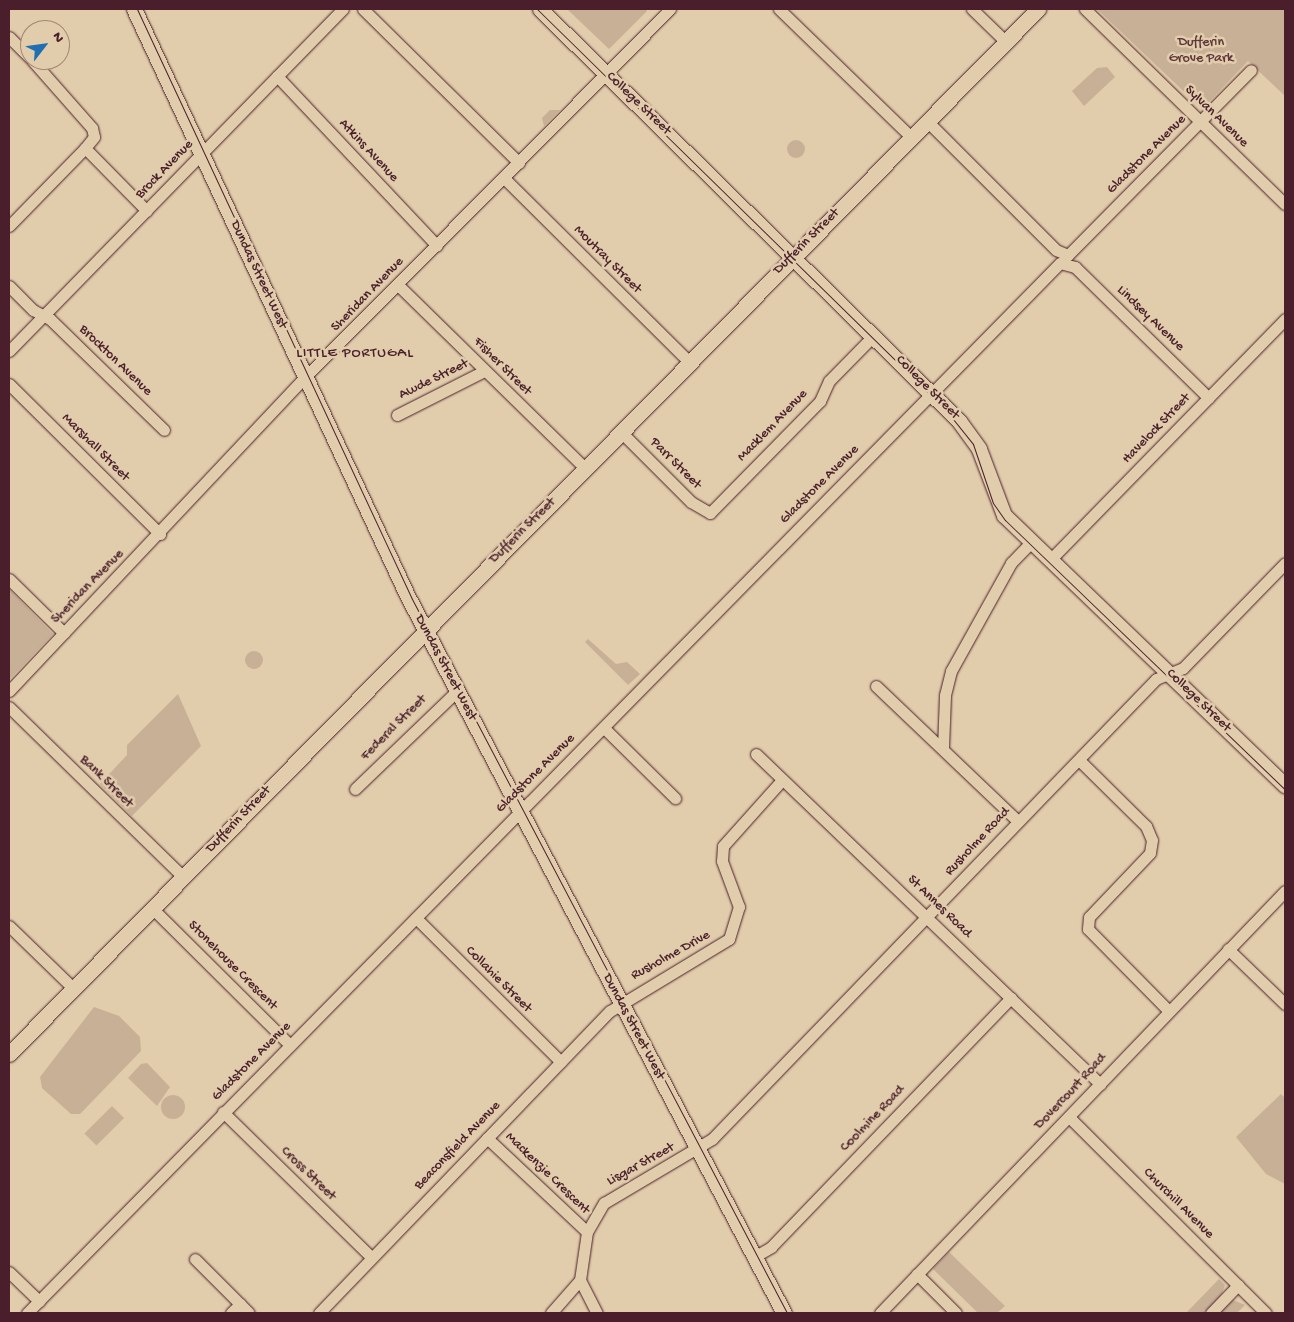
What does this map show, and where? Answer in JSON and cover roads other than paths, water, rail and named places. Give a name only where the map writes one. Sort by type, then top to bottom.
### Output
[{"type":"main road","name":"Dundas Street West","points":[[134,9],[425,630],[784,1313]]},
{"type":"main road","name":"College Street","points":[[540,9],[931,392],[969,433],[999,508],[1031,542],[1285,786]]},
{"type":"main road","name":"Dufferin Street","points":[[9,1054],[1038,9]]},
{"type":"street","name":"Brock Avenue","points":[[9,351],[343,9]]},
{"type":"street","points":[[363,9],[519,163]]},
{"type":"street","name":"Sheridan Avenue","points":[[9,691],[160,534],[305,377],[399,286],[670,9]]},
{"type":"street","points":[[779,9],[911,138]]},
{"type":"street","points":[[972,9],[1006,42]]},
{"type":"street","name":"Sylvan Avenue","points":[[1085,9],[1285,204]]},
{"type":"street","points":[[9,37],[20,48]]},
{"type":"street","points":[[9,226],[94,137],[92,128],[41,70]]},
{"type":"street","name":"Gladstone Avenue","points":[[27,1313],[223,1112],[604,728],[931,392],[1251,70]]},
{"type":"street","name":"Atkins Avenue","points":[[277,76],[437,246]]},
{"type":"street","name":"Lindsey Avenue","points":[[927,120],[1065,259],[1209,398]]},
{"type":"street","points":[[85,148],[147,211]]},
{"type":"street","name":"Moutray Street","points":[[504,178],[690,363]]},
{"type":"street","name":"Brockton Avenue","points":[[9,286],[43,315],[164,430]]},
{"type":"street","name":"Fisher Street","points":[[399,286],[585,468]]},
{"type":"street","name":"Havelock Street","points":[[1050,560],[1285,319]]},
{"type":"street","name":"Macklem Avenue","points":[[710,513],[820,401],[829,380],[873,336]]},
{"type":"street","name":"Awde Street","points":[[397,414],[484,371]]},
{"type":"street","name":"Marshall Street","points":[[9,384],[160,534]]},
{"type":"street","name":"Parr Street","points":[[621,432],[690,502],[710,513]]},
{"type":"street","points":[[943,748],[945,695],[951,671],[1011,563],[1031,542]]},
{"type":"street","name":"Rusholme Road","points":[[697,1150],[733,1118],[928,918],[1018,821],[1080,761],[1156,679],[1183,668],[1285,563]]},
{"type":"street","points":[[9,579],[64,633]]},
{"type":"street","points":[[876,686],[1018,821]]},
{"type":"street","name":"Federal Street","points":[[355,789],[457,691]]},
{"type":"street","name":"Bank Street","points":[[9,707],[183,877]]},
{"type":"street","points":[[604,728],[675,798]]},
{"type":"street","name":"St Annes Road","points":[[756,754],[1100,1084]]},
{"type":"street","points":[[1080,761],[1146,826],[1152,840],[1147,857],[1088,917],[1088,929],[1169,1011]]},
{"type":"street","name":"Rusholme Drive","points":[[620,1003],[729,939],[739,907],[724,868],[723,846],[782,780]]},
{"type":"street","name":"Dovercourt Road","points":[[880,1313],[1228,949],[1285,892]]},
{"type":"street","name":"Stonehouse Crescent","points":[[153,909],[290,1045]]},
{"type":"street","name":"Collahie Street","points":[[416,918],[561,1062]]},
{"type":"street","points":[[9,926],[73,988]]},
{"type":"street","points":[[1228,949],[1285,1004]]},
{"type":"street","name":"Coolmine Road","points":[[754,1257],[771,1246],[1011,998]]},
{"type":"street","name":"Beaconsfield Avenue","points":[[319,1313],[620,1003]]},
{"type":"street","name":"Cross Street","points":[[223,1112],[372,1258]]},
{"type":"street","name":"Churchill Avenue","points":[[1069,1117],[1266,1313]]},
{"type":"street","name":"Mackenzie Crescent","points":[[487,1138],[587,1232]]},
{"type":"street","name":"Lisgar Street","points":[[580,1280],[587,1232],[612,1197],[697,1150]]},
{"type":"street","points":[[195,1258],[249,1313]]},
{"type":"street","points":[[9,1272],[38,1301]]},
{"type":"street","points":[[917,1274],[956,1313]]},
{"type":"street","points":[[551,1313],[580,1280],[597,1313]]},
{"type":"street","points":[[1211,1313],[1238,1285]]},
{"type":"street","points":[[231,1313],[240,1304]]},
{"type":"tram line","points":[[137,9],[412,599],[787,1313]]},
{"type":"tram line","points":[[537,9],[945,409],[973,444],[993,503],[1005,520],[1285,789]]},
{"type":"district","name":"LITTLE PORTUGAL","points":[[355,354]]},
{"type":"park label","name":"Dufferin Grove Park","points":[[1201,52]]}]
